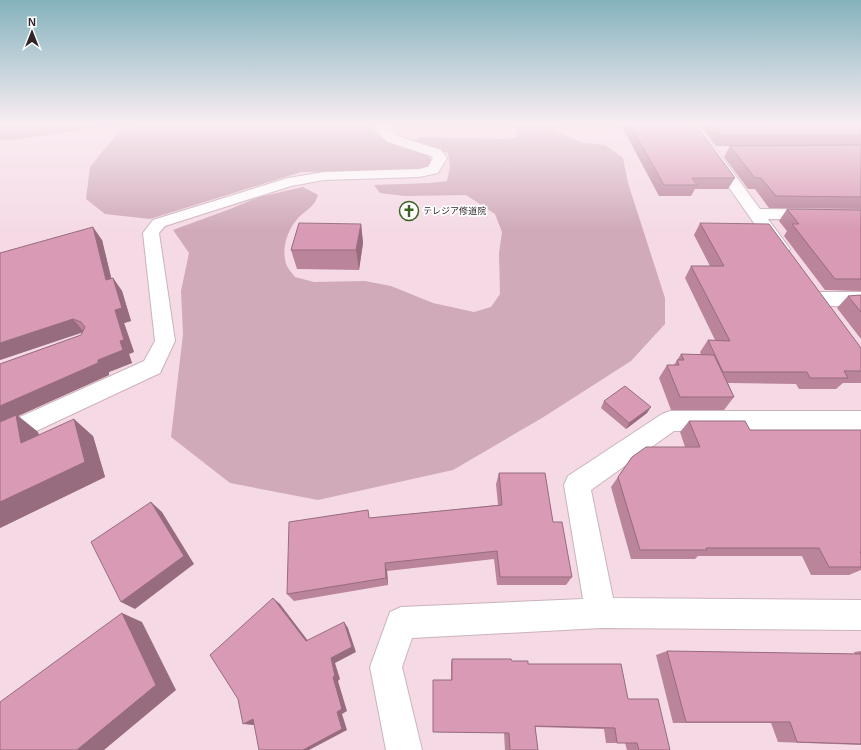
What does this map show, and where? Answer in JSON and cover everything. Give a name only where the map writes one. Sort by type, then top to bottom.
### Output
[{"type":"street","points":[[0,437],[152,367],[165,341],[151,233],[159,223],[288,182],[324,176],[419,173],[433,170],[439,160]]},
{"type":"street","points":[[716,160],[791,263]]},
{"type":"street","points":[[756,214],[861,214]]},
{"type":"street","points":[[831,316],[814,293],[861,299]]},
{"type":"street","points":[[601,613],[577,485],[670,420],[861,421]]},
{"type":"street","points":[[404,750],[386,667],[401,623],[601,613],[861,615]]},
{"type":"shaded area","points":[[96,160],[431,160],[433,163],[421,170],[301,172],[150,219],[105,214],[86,199],[90,167]]},
{"type":"shaded area","points":[[449,160],[623,160],[628,183],[665,298],[665,324],[631,361],[542,418],[453,470],[318,500],[230,483],[171,437],[183,334],[181,291],[189,253],[173,230],[259,197],[303,187],[318,195],[313,205],[300,216],[292,226],[285,245],[284,251],[286,264],[295,277],[314,282],[365,281],[391,286],[433,303],[474,312],[491,307],[500,294],[499,253],[502,232],[495,214],[466,195],[405,196],[380,193],[374,185],[447,181],[450,167]]},
{"type":"building","points":[[650,160],[722,160],[735,178],[692,178],[697,185],[664,185]]},
{"type":"building","points":[[741,160],[861,160],[861,197],[776,196],[761,178],[755,178]]},
{"type":"building","points":[[787,209],[861,210],[861,279],[835,279],[792,224],[799,224]]},
{"type":"building","points":[[299,223],[361,224],[356,250],[291,250]]},
{"type":"building","points":[[700,223],[769,224],[861,348],[861,371],[844,371],[848,378],[810,378],[807,372],[723,372],[708,340],[730,341],[691,266],[724,266]]},
{"type":"building","points":[[93,227],[106,280],[113,278],[122,308],[115,310],[124,340],[120,341],[123,350],[98,360],[98,363],[0,406],[0,364],[81,335],[85,327],[81,322],[73,319],[0,343],[0,253]]},
{"type":"building","points":[[861,295],[861,312],[848,296]]},
{"type":"building","points":[[681,354],[714,355],[734,397],[680,397],[667,365],[679,365],[677,360],[684,360]]},
{"type":"building","points":[[625,386],[651,407],[629,423],[604,401]]},
{"type":"building","points":[[16,415],[21,443],[74,419],[85,462],[0,502],[0,422]]},
{"type":"building","points":[[689,421],[745,421],[750,430],[861,430],[861,567],[829,567],[819,548],[706,548],[707,550],[640,550],[618,477],[632,457],[646,447],[700,447]]},
{"type":"building","points":[[499,473],[545,473],[553,522],[562,522],[572,577],[500,577],[497,551],[385,563],[386,578],[287,594],[289,522],[368,510],[369,518],[502,505]]},
{"type":"building","points":[[151,502],[184,556],[121,602],[91,542]]},
{"type":"building","points":[[273,598],[306,641],[344,622],[352,647],[331,658],[335,676],[333,677],[342,709],[337,712],[342,729],[303,750],[259,750],[253,719],[243,724],[238,699],[210,655]]},
{"type":"building","points":[[122,613],[156,685],[77,750],[0,750],[0,702]]},
{"type":"building","points":[[667,651],[861,654],[861,744],[797,742],[790,722],[686,722]]},
{"type":"building","points":[[452,659],[511,659],[512,661],[528,661],[528,664],[621,664],[628,699],[658,699],[670,750],[639,750],[637,743],[617,743],[615,728],[535,726],[538,750],[510,750],[509,733],[433,732],[433,680],[452,680]]},
{"type":"place","name":"テレジア修道院","points":[[409,211]]}]
